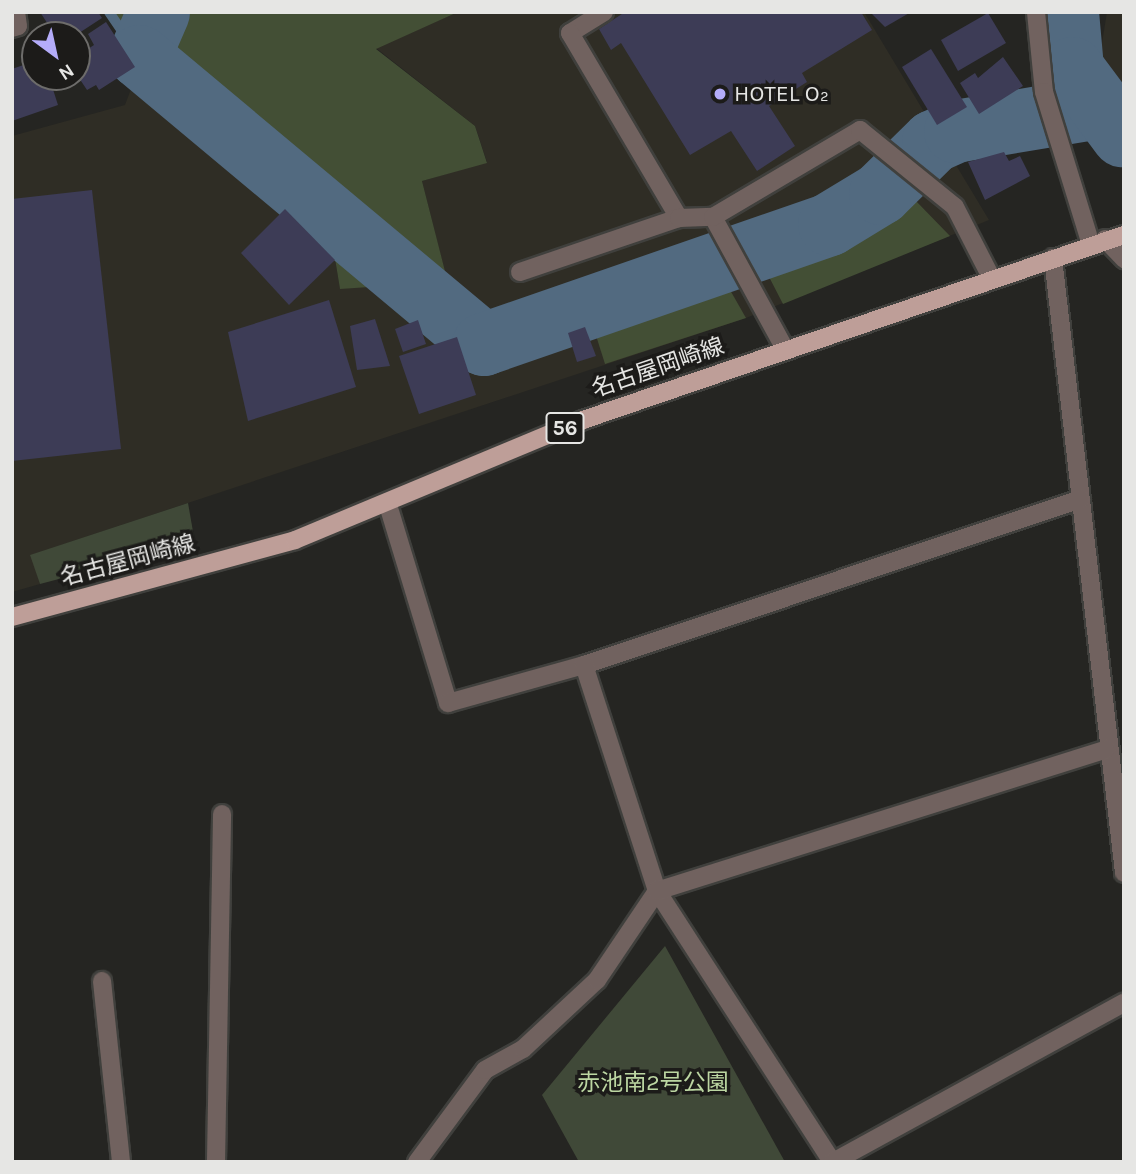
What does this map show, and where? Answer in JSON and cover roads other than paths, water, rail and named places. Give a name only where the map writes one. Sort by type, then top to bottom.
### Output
[{"type":"main road","name":"名古屋岡崎線","points":[[12,617],[295,540],[388,505],[583,420],[1110,239]]},
{"type":"street","points":[[12,28],[16,12]]},
{"type":"street","points":[[604,12],[570,33],[679,218]]},
{"type":"street","points":[[1036,12],[1052,116],[1110,239],[1124,259]]},
{"type":"street","points":[[520,272],[679,218],[713,217],[860,130],[928,179],[970,228],[992,279]]},
{"type":"street","points":[[713,217],[785,349]]},
{"type":"street","points":[[1053,258],[1081,499],[1105,750],[1124,873]]},
{"type":"street","points":[[388,505],[448,703],[584,665],[1081,499]]},
{"type":"street","points":[[584,665],[657,891],[833,1162],[1124,1003]]},
{"type":"street","points":[[417,1162],[485,1070],[523,1049],[597,980],[657,891],[1105,750]]},
{"type":"street","points":[[216,1162],[222,814]]},
{"type":"street","points":[[102,981],[121,1162]]},
{"type":"waterway","points":[[109,12],[139,56]]},
{"type":"waterway","points":[[158,12],[139,56],[483,344],[829,224],[880,193],[933,141],[955,131],[1098,107]]},
{"type":"waterway","points":[[1067,12],[1072,68],[1122,135]]},
{"type":"place","name":"HOTEL O₂","points":[[720,94]]},
{"type":"park label","name":"赤池南2号公園","points":[[653,1083]]}]
